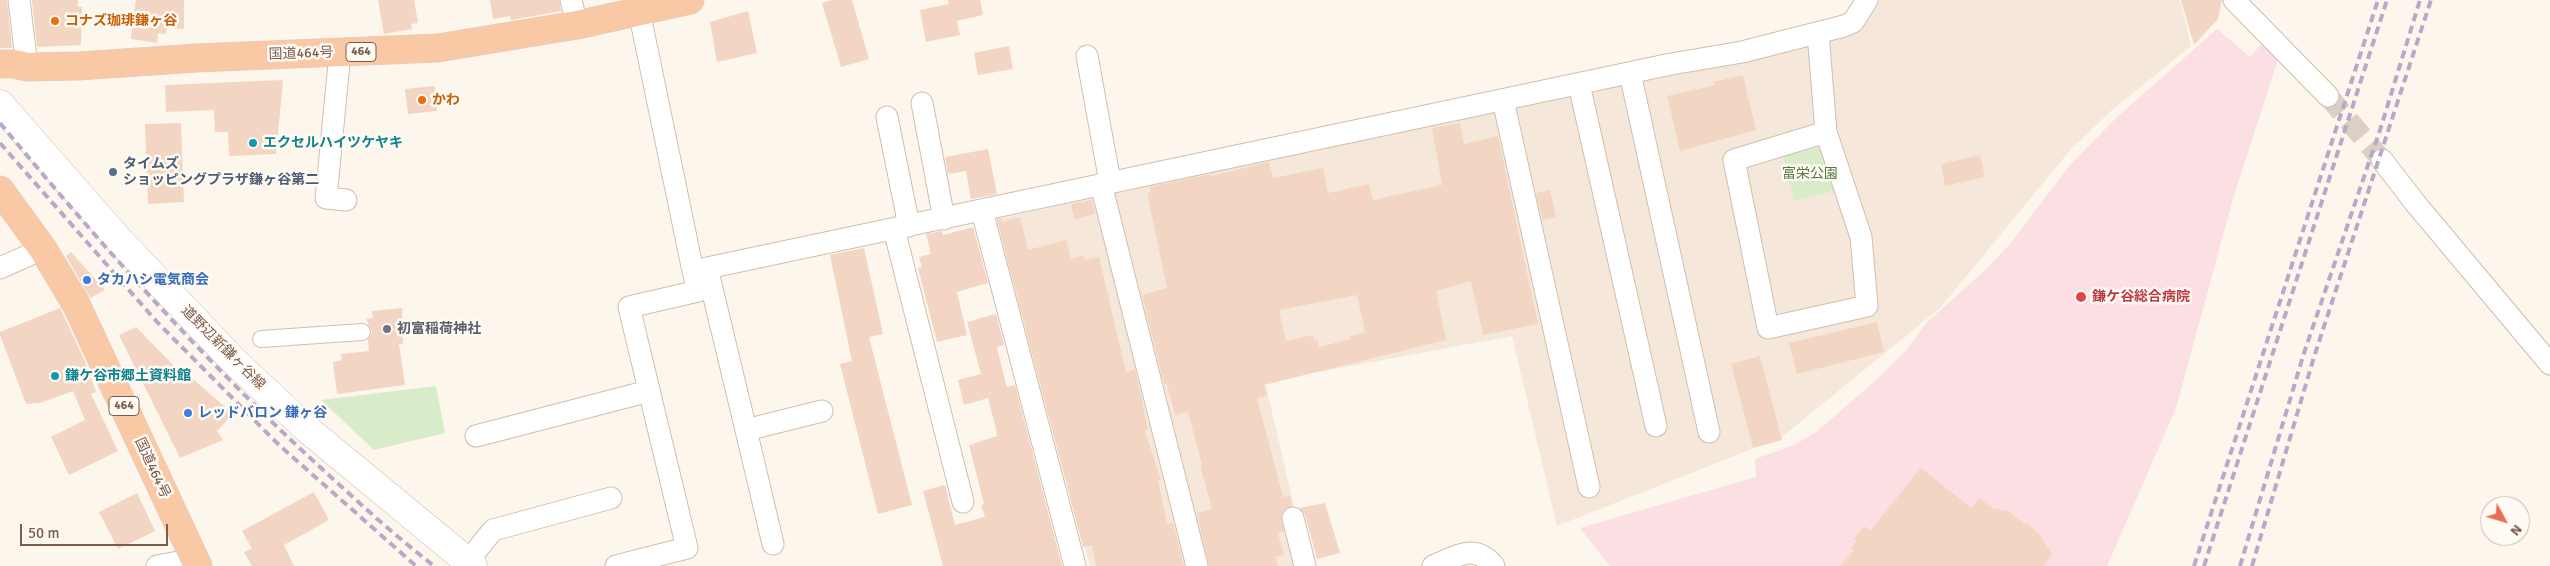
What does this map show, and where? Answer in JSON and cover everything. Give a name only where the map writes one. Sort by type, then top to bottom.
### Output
[{"type":"highway","name":"国道464号","points":[[0,64],[14,64],[27,67],[438,48],[574,13],[639,11],[690,0]]},
{"type":"highway","name":"国道464号","points":[[0,77],[16,75],[27,67]]},
{"type":"highway","name":"国道464号","points":[[0,190],[43,249],[91,335],[197,563]]},
{"type":"street","points":[[19,0],[27,67]]},
{"type":"street","points":[[700,269],[1630,73],[1742,52],[1853,22],[1867,0]]},
{"type":"street","points":[[2234,0],[2328,96]]},
{"type":"street","points":[[639,11],[700,269],[746,430],[773,544]]},
{"type":"street","points":[[1818,33],[1826,132],[1861,236],[1867,306],[1768,328],[1734,160],[1826,132]]},
{"type":"street","points":[[340,53],[326,198],[346,200]]},
{"type":"street","points":[[1086,56],[1105,183],[1197,566]]},
{"type":"street","points":[[1630,73],[1709,432]]},
{"type":"street","points":[[1579,84],[1656,426]]},
{"type":"street","points":[[1503,100],[1589,487]]},
{"type":"street","points":[[922,103],[944,219]]},
{"type":"street","name":"道野辺新鎌ヶ谷線","points":[[0,104],[119,240],[236,362],[307,429],[470,564]]},
{"type":"street","points":[[887,117],[901,228],[963,502]]},
{"type":"street","points":[[2382,160],[2416,204],[2550,364]]},
{"type":"street","points":[[982,211],[1075,566]]},
{"type":"street","points":[[0,268],[43,249]]},
{"type":"street","points":[[616,566],[687,548],[629,307],[698,291],[700,269]]},
{"type":"street","points":[[261,339],[362,332]]},
{"type":"street","points":[[476,436],[649,391]]},
{"type":"street","points":[[746,430],[822,411]]},
{"type":"street","points":[[470,564],[493,530],[611,498]]},
{"type":"street","points":[[1293,518],[1305,566]]},
{"type":"street","points":[[1433,566],[1470,552],[1481,554],[1494,566]]},
{"type":"street","points":[[157,566],[197,563]]},
{"type":"shaded area","points":[[1874,0],[2180,0],[2191,46],[2112,110],[2072,148],[1940,308],[1782,437],[1557,526],[1512,336],[1265,382],[1308,566],[1090,566],[993,220],[1804,44]]},
{"type":"shaded area","name":"鎌ケ谷総合病院","points":[[2217,29],[2250,57],[2266,39],[2280,53],[2232,202],[2176,408],[2107,566],[1610,566],[1580,528],[1756,477],[1755,459],[1794,445],[1815,433],[1875,381],[1908,348],[1926,323],[1983,272],[2010,244],[2070,165],[2116,118]]},
{"type":"green space","name":"富栄公園","points":[[1817,148],[1825,152],[1838,190],[1794,201],[1783,156]]},
{"type":"green space","points":[[436,386],[445,433],[374,450],[321,400]]},
{"type":"building","points":[[0,0],[7,0],[12,48],[0,48]]},
{"type":"building","points":[[32,0],[78,0],[78,7],[82,7],[81,45],[37,47]]},
{"type":"building","points":[[136,0],[184,0],[184,29],[167,28],[166,34],[158,33],[157,43],[131,39]]},
{"type":"building","points":[[378,0],[414,0],[418,23],[411,24],[412,29],[384,34]]},
{"type":"building","points":[[490,0],[559,0],[561,11],[511,20],[510,16],[493,19]]},
{"type":"building","points":[[833,0],[852,0],[869,59],[841,67],[822,3]]},
{"type":"building","points":[[948,0],[980,0],[983,15],[957,21],[960,35],[926,42],[920,10],[949,4]]},
{"type":"building","points":[[2181,0],[2222,0],[2218,19],[2194,45]]},
{"type":"building","points":[[748,11],[757,53],[717,62],[710,22]]},
{"type":"building","points":[[1009,46],[1013,69],[978,75],[974,53]]},
{"type":"building","points":[[1743,75],[1756,130],[1680,151],[1667,96],[1715,85],[1714,82]]},
{"type":"building","name":"エクセルハイツケヤキ","points":[[283,80],[276,154],[229,156],[228,132],[215,132],[214,110],[166,112],[165,85]]},
{"type":"building","points":[[435,86],[437,111],[408,114],[405,89]]},
{"type":"building","points":[[181,123],[184,202],[148,204],[145,124]]},
{"type":"building","points":[[1460,123],[1464,144],[1498,136],[1538,324],[1483,335],[1471,281],[1436,291],[1446,340],[1264,385],[1267,396],[1257,398],[1283,497],[1290,496],[1292,506],[1285,509],[1281,515],[1284,532],[1278,533],[1284,555],[1275,557],[1278,566],[1209,566],[1197,513],[1212,509],[1200,465],[1202,465],[1188,412],[1175,415],[1167,384],[1164,384],[1142,295],[1167,288],[1147,193],[1151,192],[1150,187],[1211,174],[1211,176],[1269,162],[1273,178],[1323,168],[1328,193],[1369,184],[1373,200],[1442,185],[1432,128]],"holes":[[[1357,295],[1365,332],[1350,336],[1351,339],[1319,347],[1317,339],[1314,340],[1313,335],[1286,341],[1279,310]]]},
{"type":"building","points":[[988,149],[997,194],[971,199],[966,171],[948,174],[945,157]]},
{"type":"building","points":[[1980,155],[1985,177],[1945,186],[1941,164]]},
{"type":"building","points":[[1550,190],[1556,217],[1543,220],[1536,193]]},
{"type":"building","points":[[1092,200],[1095,214],[1074,219],[1071,204]]},
{"type":"building","points":[[1020,217],[1028,250],[1066,240],[1071,259],[1084,255],[1085,260],[1099,257],[1126,372],[1135,369],[1148,430],[1145,431],[1161,480],[1158,480],[1167,524],[1173,523],[1184,566],[1096,566],[1092,545],[1083,547],[997,219],[1001,218],[1002,222]]},
{"type":"building","points":[[973,227],[988,283],[957,292],[967,335],[937,342],[918,268],[922,267],[919,257],[931,254],[926,234],[942,231],[943,235]]},
{"type":"building","points":[[864,248],[883,334],[869,337],[912,505],[878,514],[840,364],[852,361],[830,255]]},
{"type":"building","points":[[71,252],[105,290],[90,298],[66,256]]},
{"type":"building","points":[[60,308],[84,359],[96,392],[91,394],[118,451],[69,475],[51,437],[85,420],[73,391],[40,403],[26,404],[0,335],[0,332]]},
{"type":"building","points":[[402,308],[403,344],[399,344],[405,385],[337,394],[333,362],[342,360],[341,354],[369,351],[368,340],[372,332],[366,319],[373,318],[372,311]]},
{"type":"building","points":[[996,314],[1004,345],[997,347],[1006,385],[1007,387],[1015,385],[1062,566],[943,566],[923,491],[945,485],[955,525],[985,517],[981,505],[984,504],[969,445],[997,436],[996,429],[988,398],[964,405],[958,380],[981,374],[967,322]]},
{"type":"building","points":[[1877,322],[1884,352],[1797,374],[1789,343]]},
{"type":"building","points":[[136,327],[182,374],[186,373],[233,414],[217,431],[223,440],[180,458],[119,335]]},
{"type":"building","points":[[1760,356],[1782,440],[1753,448],[1731,364]]},
{"type":"building","points":[[1921,468],[1971,508],[1979,498],[1992,508],[2008,511],[2024,524],[2027,523],[2040,535],[2052,554],[2044,566],[1840,566],[1854,550],[1851,548],[1857,541],[1854,539],[1864,526],[1870,531]]},
{"type":"building","points":[[314,492],[329,520],[284,545],[294,566],[252,566],[244,552],[252,549],[242,531]]},
{"type":"building","points":[[137,493],[155,531],[118,549],[99,512]]},
{"type":"building","points":[[1325,503],[1340,553],[1317,559],[1305,515],[1300,508]]},
{"type":"tunnel","points":[[2328,96],[2382,160]]},
{"type":"railway","points":[[2194,566],[2378,0]]},
{"type":"railway","points":[[2204,566],[2387,0]]},
{"type":"railway","points":[[2240,566],[2304,353],[2381,127],[2420,0]]},
{"type":"railway","points":[[2252,566],[2314,357],[2431,0]]},
{"type":"railway","points":[[0,123],[154,301],[235,386],[390,530],[434,566]]},
{"type":"railway","points":[[0,143],[157,322],[279,445],[416,566]]},
{"type":"place","name":"コナズ珈琲鎌ヶ谷","points":[[55,21]]},
{"type":"place","name":"かわ","points":[[422,100]]},
{"type":"place","name":"エクセルハイツケヤキ","points":[[253,143]]},
{"type":"place","name":"タイムズ ショッピングプラザ鎌ヶ谷第二","points":[[113,172]]},
{"type":"place","name":"タカハシ電気商会","points":[[87,280]]},
{"type":"place","name":"鎌ケ谷総合病院","points":[[2081,297]]},
{"type":"place","name":"初富稲荷神社","points":[[387,329]]},
{"type":"place","name":"鎌ケ谷市郷土資料館","points":[[55,376]]},
{"type":"place","name":"レッドバロン 鎌ヶ谷","points":[[188,413]]}]
